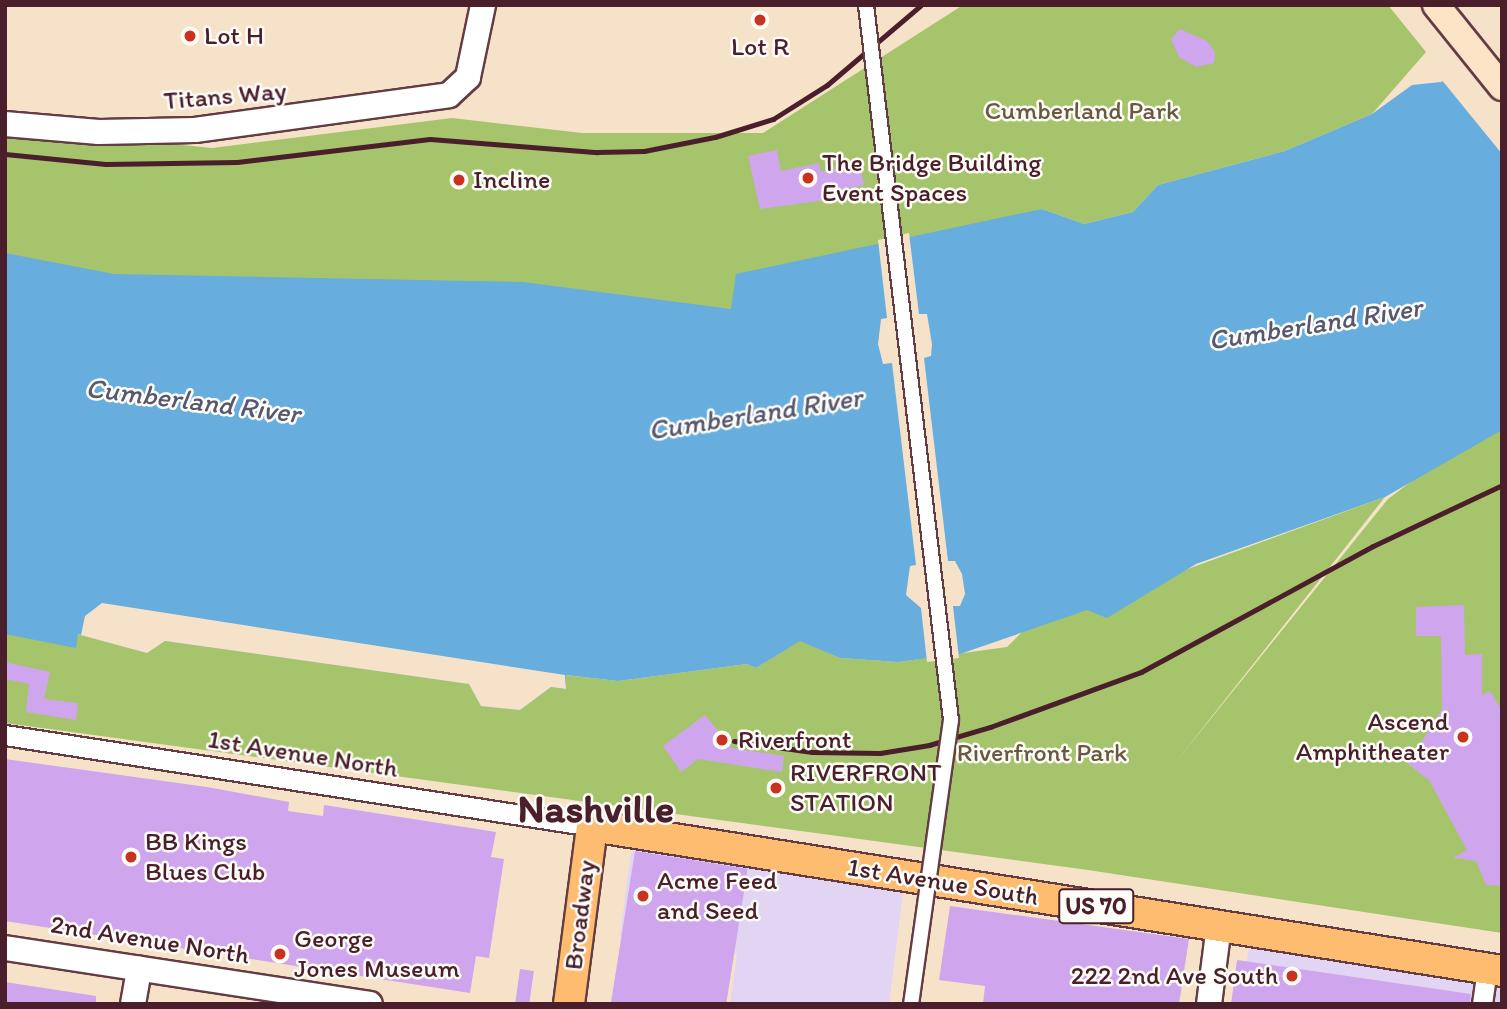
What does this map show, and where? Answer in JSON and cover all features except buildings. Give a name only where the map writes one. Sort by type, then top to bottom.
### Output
[{"type":"main road","points":[[1436,5],[1502,87]]},
{"type":"main road","name":"1st Avenue South","points":[[592,825],[1494,970]]},
{"type":"main road","name":"Broadway","points":[[569,1004],[592,825]]},
{"type":"street","name":"Titans Way","points":[[5,124],[109,132],[208,130],[449,95],[468,77],[482,5]]},
{"type":"street","points":[[866,5],[951,720],[911,1004]]},
{"type":"street","name":"1st Avenue North","points":[[5,735],[592,825]]},
{"type":"street","points":[[1209,1004],[1219,925]]},
{"type":"street","name":"2nd Avenue North","points":[[5,948],[370,1004]]},
{"type":"street","points":[[133,1004],[139,969]]},
{"type":"street","points":[[1482,1004],[1494,970]]},
{"type":"shaded area","points":[[636,850],[903,893],[889,1004],[730,1004],[737,954],[620,936],[631,853]]},
{"type":"shaded area","name":"222 2nd Ave South","points":[[1249,946],[1502,988],[1502,1004],[1241,1004]]},
{"type":"green space","name":"Cumberland Park","points":[[963,5],[1388,5],[1426,52],[1372,114],[1285,151],[1158,185],[1133,212],[1084,224],[1042,209],[731,309],[159,281],[5,258],[5,127],[212,148],[452,118],[582,133],[763,133]]},
{"type":"green space","name":"Riverfront Park","points":[[1493,420],[1502,425],[1502,933],[1088,870],[5,723],[5,602],[77,634],[147,653],[165,640],[469,684],[481,706],[520,710],[565,675],[618,681],[747,664],[756,668],[800,640],[840,658],[898,662],[1007,647],[1026,628],[1385,497],[1175,763],[1388,499]]},
{"type":"water","name":"Cumberland River","points":[[1502,51],[1502,430],[1385,497],[1196,564],[1107,618],[1087,610],[960,654],[898,662],[840,658],[800,641],[756,668],[747,664],[618,681],[566,675],[566,689],[551,687],[520,710],[481,706],[469,684],[165,641],[147,653],[78,634],[76,648],[5,634],[5,253],[114,274],[523,282],[731,309],[736,274],[1042,209],[1084,224],[1133,212],[1158,185],[1285,151],[1372,114],[1412,85],[1441,82]]},
{"type":"pier","points":[[1502,48],[1502,154],[1441,79]]},
{"type":"pier","points":[[909,233],[919,314],[927,314],[932,344],[931,356],[924,358],[948,561],[955,561],[962,574],[965,594],[960,606],[953,606],[959,658],[927,662],[921,608],[906,595],[910,566],[916,565],[892,363],[883,364],[878,344],[881,319],[887,318],[878,240]]},
{"type":"pier","points":[[102,603],[565,675],[566,689],[551,687],[520,710],[481,706],[469,684],[165,641],[147,653],[81,635],[85,616]]},
{"type":"railway","points":[[5,154],[106,164],[237,162],[430,139],[597,152],[644,151],[715,137],[773,119],[827,85],[921,5]]},
{"type":"railway","points":[[734,741],[812,752],[880,753],[929,745],[990,727],[1141,672],[1373,546],[1502,485]]},
{"type":"place","name":"Lot R","points":[[760,20]]},
{"type":"place","name":"Lot H","points":[[190,36]]},
{"type":"place","name":"The Bridge Building Event Spaces","points":[[808,178]]},
{"type":"place","name":"Incline","points":[[459,180]]},
{"type":"place","name":"Ascend Amphitheater","points":[[1463,737]]},
{"type":"place","name":"Riverfront","points":[[722,740]]},
{"type":"place","name":"RIVERFRONT STATION","points":[[776,788]]},
{"type":"place","name":"BB Kings Blues Club","points":[[131,857]]},
{"type":"place","name":"Acme Feed and Seed","points":[[643,896]]},
{"type":"place","name":"George Jones Museum","points":[[280,954]]},
{"type":"place","name":"222 2nd Ave South","points":[[1292,976]]},
{"type":"district","name":"Nashville","points":[[596,808]]}]
